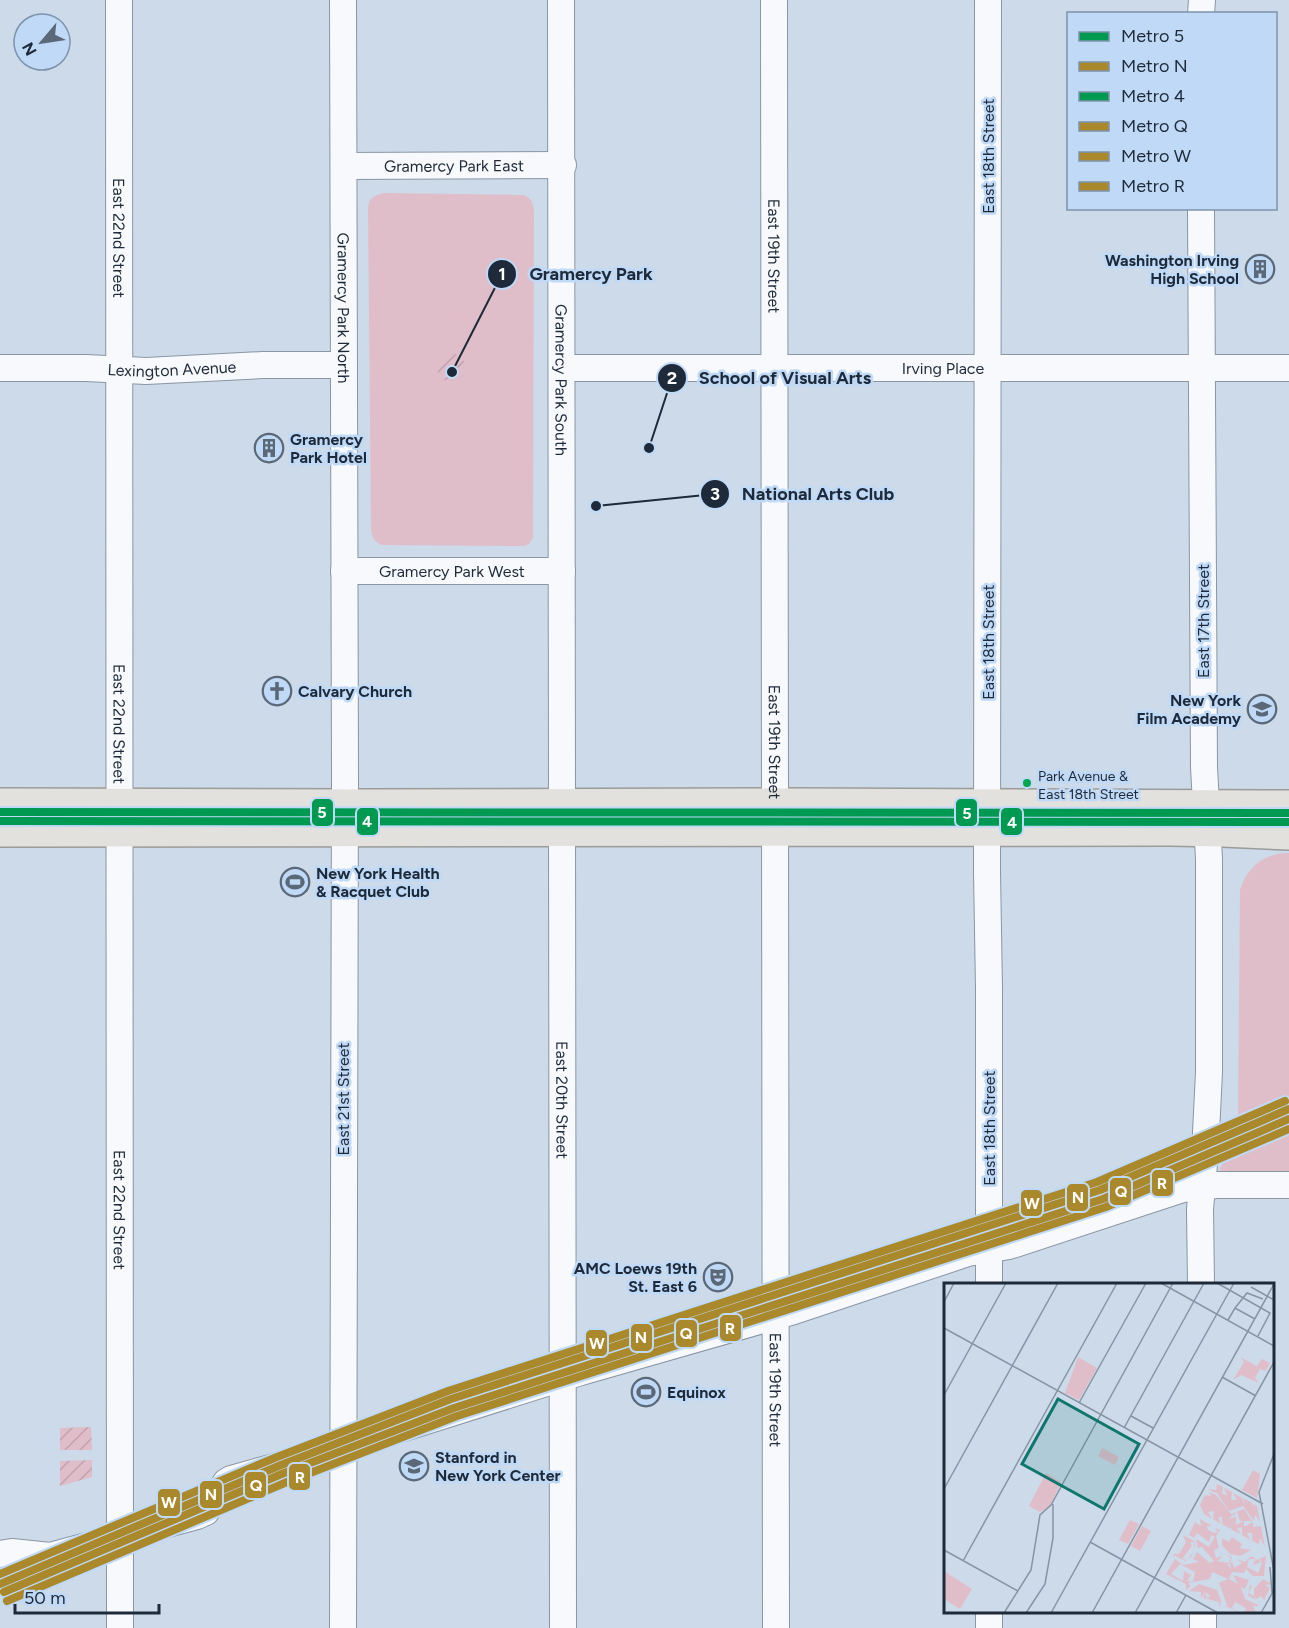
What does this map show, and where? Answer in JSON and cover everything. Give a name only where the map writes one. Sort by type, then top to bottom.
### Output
[{"type":"main road","points":[[0,805],[120,818]]},
{"type":"main road","points":[[0,830],[120,818],[1207,818],[1289,807]]},
{"type":"main road","points":[[1207,818],[1289,833]]},
{"type":"street","name":"East 22nd Street","points":[[119,0],[120,1628]]},
{"type":"street","name":"Gramercy Park North","points":[[343,0],[344,571]]},
{"type":"street","name":"Gramercy Park South","points":[[561,0],[562,571]]},
{"type":"street","name":"East 19th Street","points":[[774,0],[776,1628]]},
{"type":"street","name":"East 18th Street","points":[[988,0],[989,1283]]},
{"type":"street","name":"Gramercy Park East","points":[[344,166],[562,165]]},
{"type":"street","name":"East 17th Street","points":[[1201,210],[1204,767],[1207,818],[1209,1072],[1200,1209],[1201,1283]]},
{"type":"street","name":"Lexington Avenue","points":[[0,368],[146,371],[263,364],[344,365]]},
{"type":"street","name":"Irving Place","points":[[562,368],[1289,368]]},
{"type":"street","name":"Gramercy Park West","points":[[344,571],[562,571]]},
{"type":"street","name":"East 21st Street","points":[[343,1628],[344,571]]},
{"type":"street","name":"East 20th Street","points":[[562,571],[563,1628]]},
{"type":"street","points":[[0,1554],[12,1552],[50,1556],[197,1516],[206,1512],[226,1482],[231,1479],[343,1448],[562,1378],[775,1316],[968,1253],[1009,1246],[1183,1189],[1202,1186],[1289,1185]]},
{"type":"street","points":[[988,1628],[989,1613]]},
{"type":"shaded area","points":[[385,193],[523,195],[528,197],[532,203],[534,211],[533,538],[529,544],[524,546],[382,545],[373,537],[371,529],[368,208],[373,197]]},
{"type":"shaded area","points":[[448,353],[453,353],[463,359],[465,366],[464,375],[450,382],[444,380],[437,371],[437,364]]},
{"type":"shaded area","points":[[1289,853],[1289,1177],[1222,1175],[1220,1168],[1232,1146],[1238,1122],[1240,890],[1247,875],[1258,863],[1272,856]]},
{"type":"shaded area","points":[[91,1427],[92,1450],[60,1450],[60,1428]]},
{"type":"shaded area","points":[[92,1460],[92,1477],[60,1486],[60,1461]]},
{"type":"metro line","name":"5","points":[[0,812],[1289,813]]},
{"type":"metro line","name":"4","points":[[0,821],[1289,822]]},
{"type":"metro line","name":"W","points":[[0,1574],[277,1457],[448,1391],[1097,1182],[1285,1101]]},
{"type":"metro line","name":"N","points":[[0,1584],[281,1465],[451,1399],[1100,1190],[1289,1109]]},
{"type":"metro line","name":"Q","points":[[4,1592],[284,1473],[454,1408],[1103,1199],[1289,1119]]},
{"type":"metro line","name":"R","points":[[7,1601],[287,1482],[457,1416],[1106,1207],[1289,1129]]},
{"type":"place","name":"Washington Irving High School","points":[[1260,269]]},
{"type":"place","name":"Gramercy Park","points":[[452,372]]},
{"type":"place","name":"Gramercy Park Hotel","points":[[269,448]]},
{"type":"place","name":"School of Visual Arts","points":[[649,448]]},
{"type":"place","name":"National Arts Club","points":[[596,506]]},
{"type":"place","name":"Calvary Church","points":[[277,691]]},
{"type":"place","name":"New York Film Academy","points":[[1262,709]]},
{"type":"place","name":"Park Avenue & East 18th Street","points":[[1027,783]]},
{"type":"place","name":"New York Health & Racquet Club","points":[[295,882]]},
{"type":"place","name":"AMC Loews 19th St. East 6","points":[[718,1277]]},
{"type":"place","name":"Equinox","points":[[646,1392]]},
{"type":"place","name":"Stanford in New York Center","points":[[414,1466]]}]
